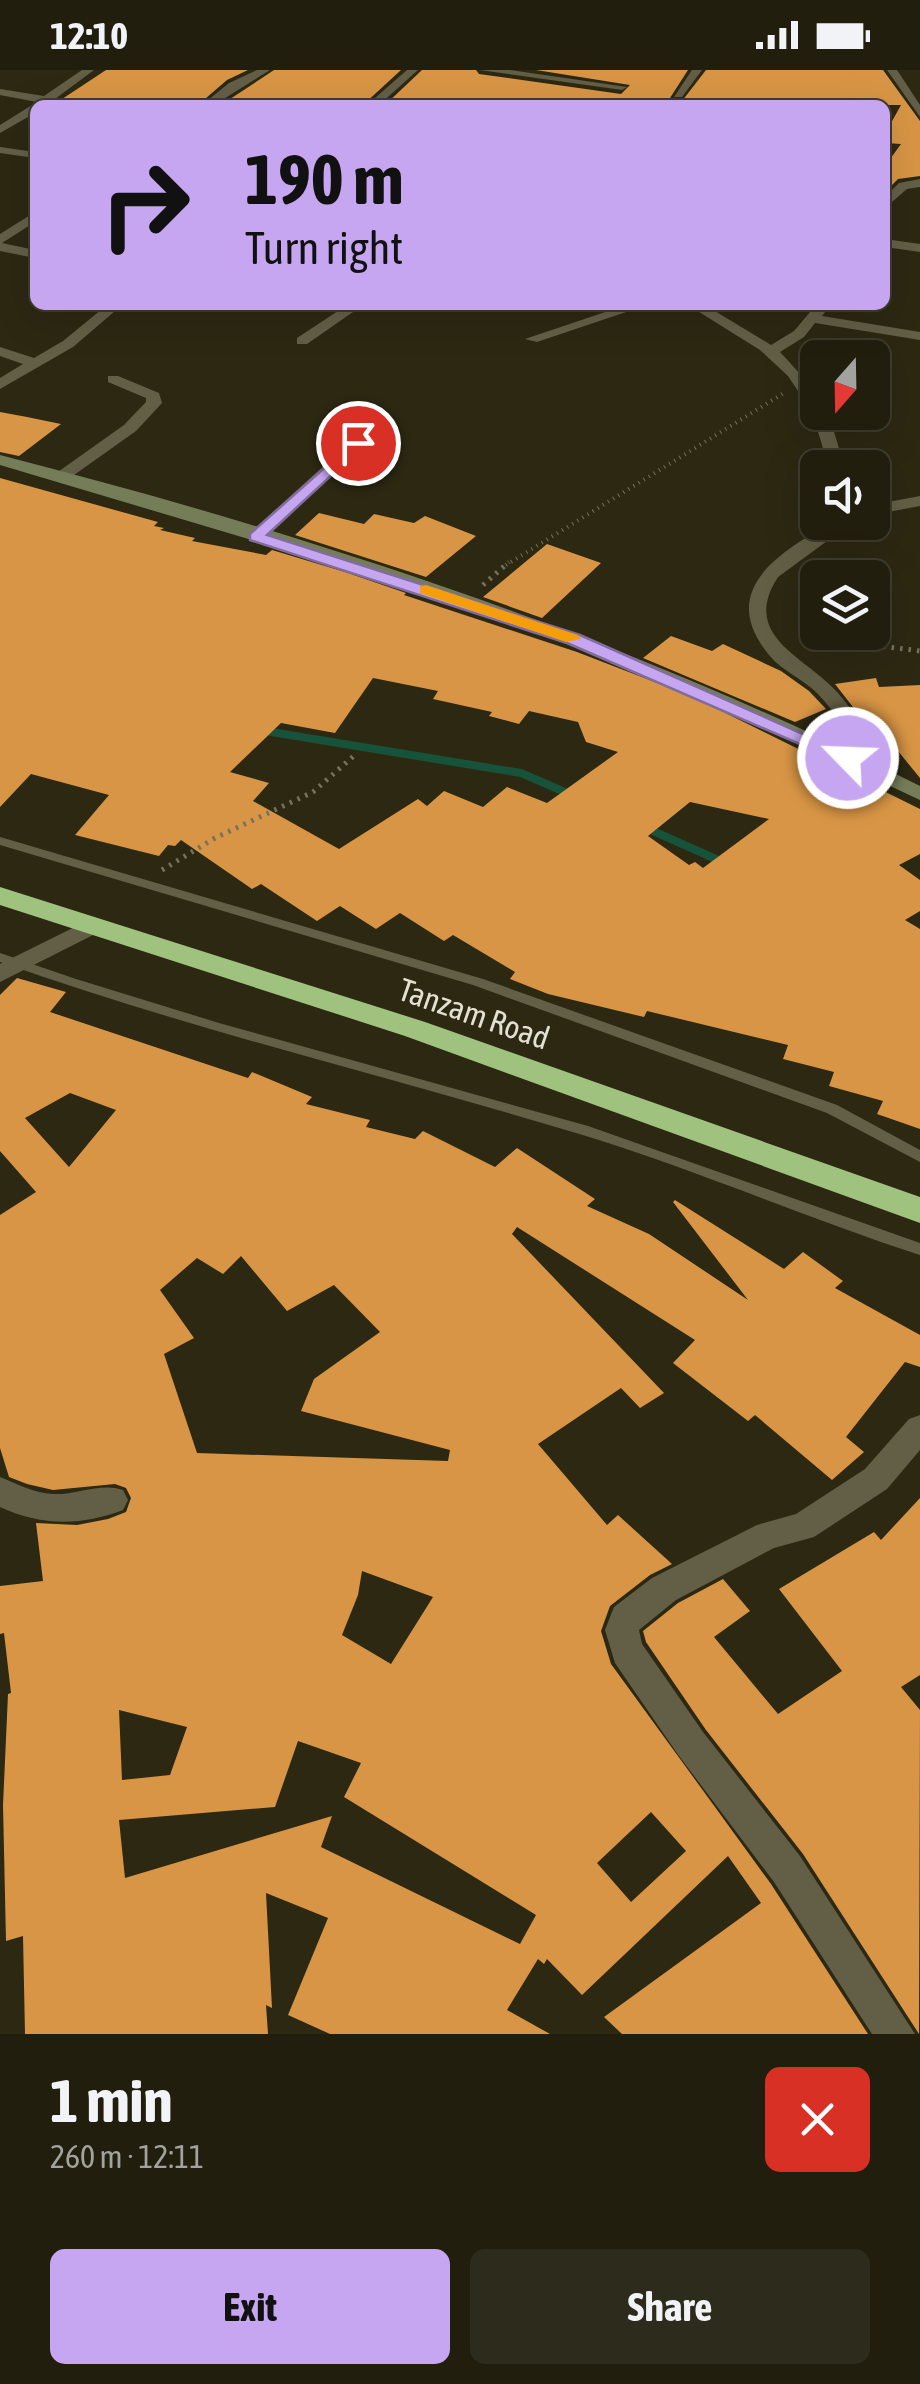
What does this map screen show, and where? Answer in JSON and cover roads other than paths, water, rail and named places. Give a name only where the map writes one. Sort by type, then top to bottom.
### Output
[{"type":"highway","name":"Tanzam Road","points":[[0,896],[415,1029],[920,1210]]},
{"type":"main road","points":[[0,460],[574,639],[880,772],[920,794]]},
{"type":"street","points":[[47,100],[89,70]]},
{"type":"street","points":[[214,100],[233,85],[265,70]]},
{"type":"street","points":[[378,100],[413,70]]},
{"type":"street","points":[[485,70],[622,87]]},
{"type":"street","points":[[678,95],[697,70]]},
{"type":"street","points":[[901,74],[920,114]]},
{"type":"street","points":[[0,92],[30,101]]},
{"type":"street","points":[[0,130],[30,111]]},
{"type":"street","points":[[0,150],[30,154]]},
{"type":"street","points":[[890,199],[903,186],[920,183]]},
{"type":"street","points":[[0,240],[30,219]]},
{"type":"street","points":[[890,244],[920,248]]},
{"type":"street","points":[[0,247],[30,253]]},
{"type":"street","points":[[0,384],[36,364],[107,310]]},
{"type":"street","points":[[302,340],[348,310]]},
{"type":"street","points":[[532,338],[624,310]]},
{"type":"street","points":[[704,310],[773,350],[800,380]]},
{"type":"street","points":[[773,350],[814,319],[820,310]]},
{"type":"street","points":[[814,319],[920,336]]},
{"type":"street","points":[[0,351],[36,364]]},
{"type":"street","points":[[61,478],[120,436],[154,404],[154,396],[146,390],[113,379]]},
{"type":"street","points":[[256,537],[358,443]]},
{"type":"street","points":[[890,507],[920,501]]},
{"type":"street","points":[[819,540],[768,576],[754,602],[756,612],[778,654],[824,689],[880,772]]},
{"type":"street","points":[[8,965],[94,925]]},
{"type":"street","points":[[895,2034],[787,1869],[626,1651],[622,1630],[626,1618],[664,1590],[768,1535],[803,1527],[849,1497],[876,1478],[920,1428]]},
{"type":"street","points":[[0,1490],[15,1500],[61,1512],[112,1500]]},
{"type":"lane","points":[[0,841],[478,982],[832,1109],[920,1156]]},
{"type":"lane","points":[[8,965],[588,1132],[920,1249]]},
{"type":"waterway","points":[[259,730],[521,773],[574,796]]},
{"type":"waterway","points":[[644,827],[725,863]]}]
